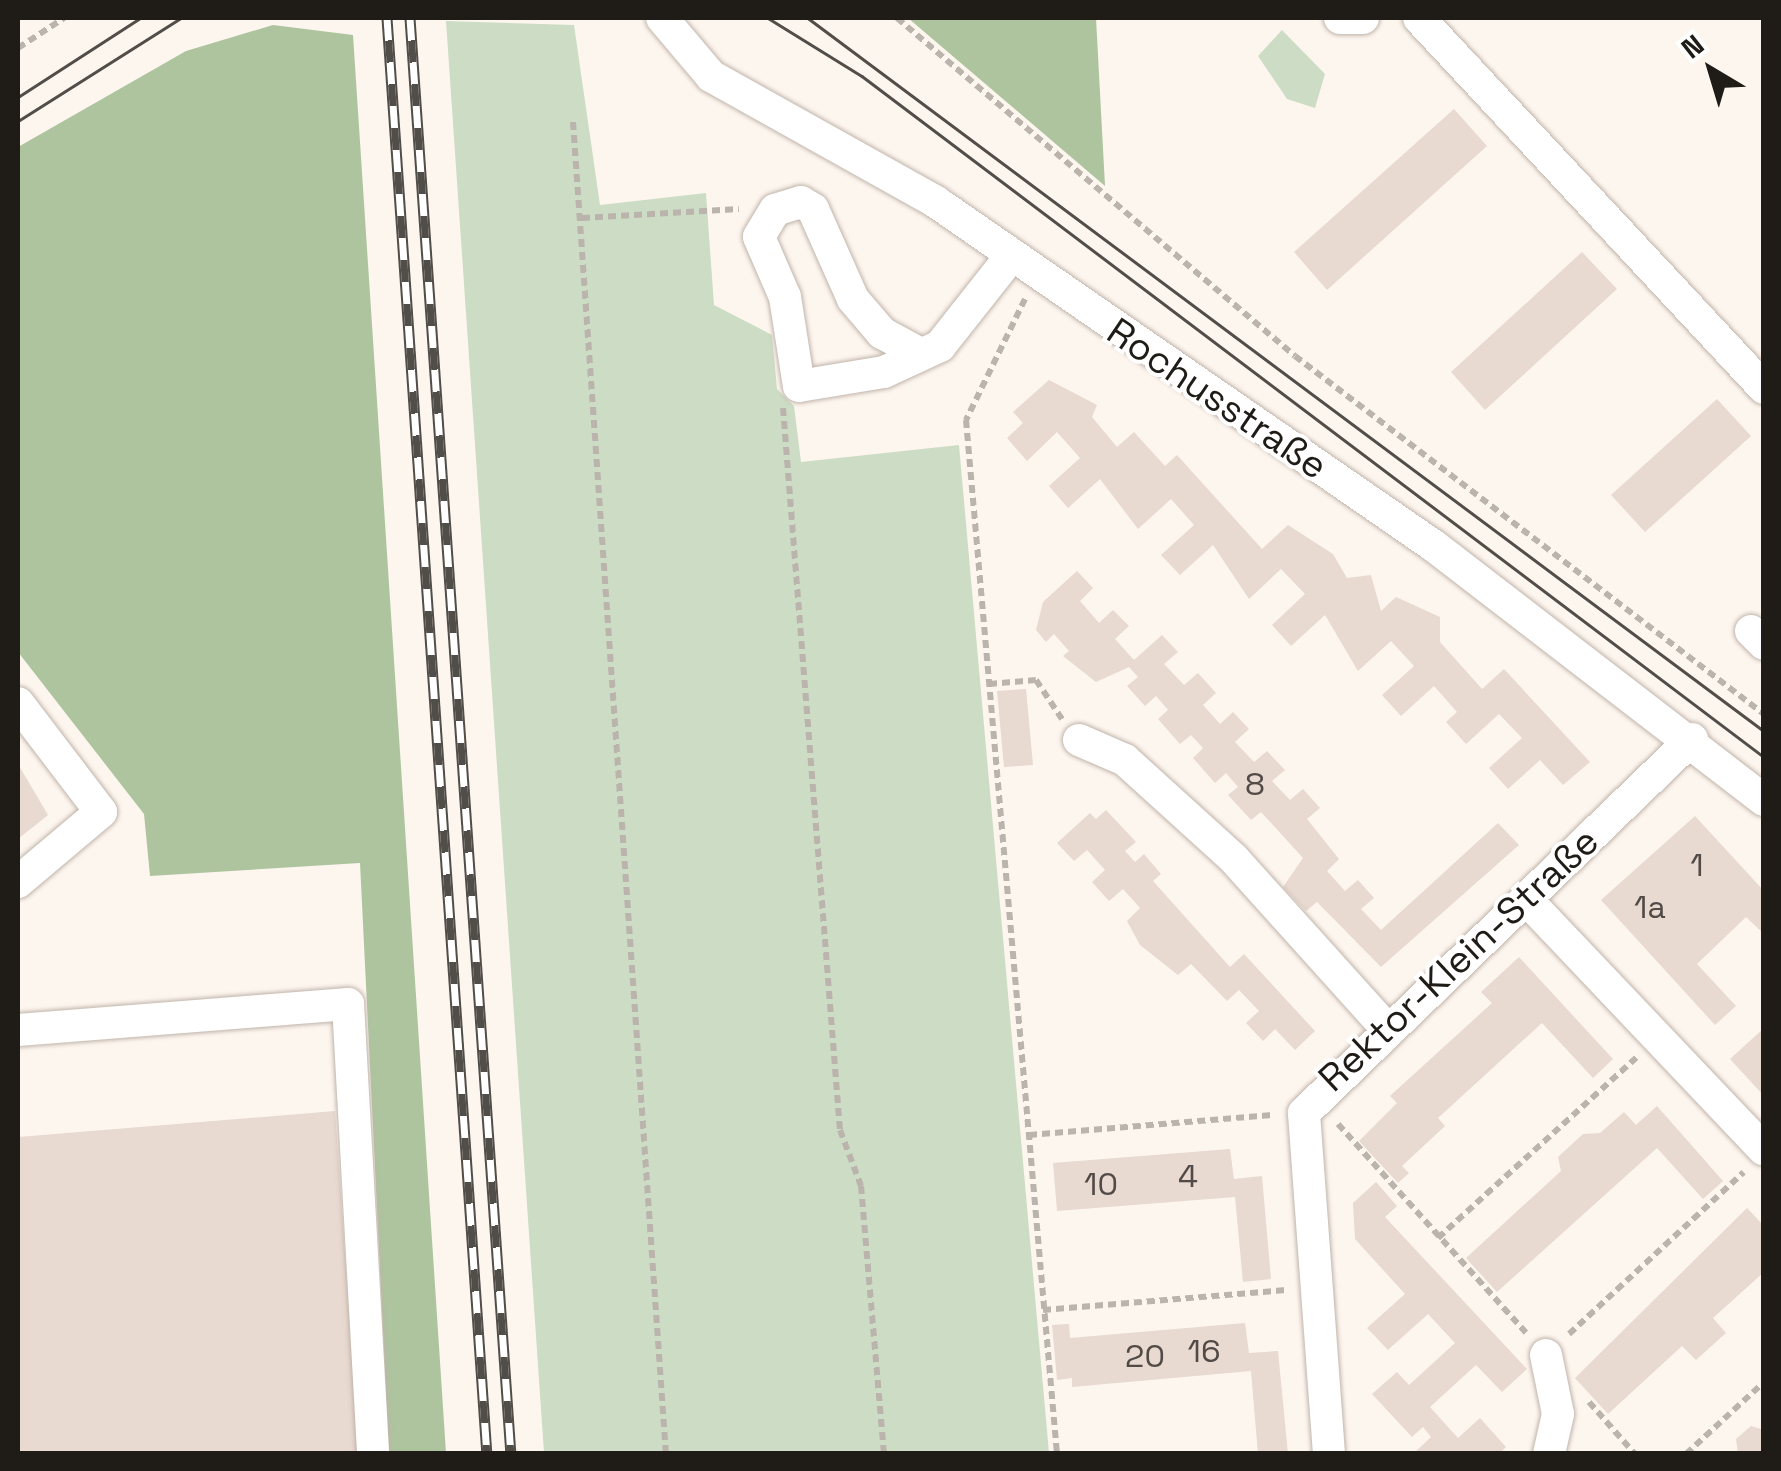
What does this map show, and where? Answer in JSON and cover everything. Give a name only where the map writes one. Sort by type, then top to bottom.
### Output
[{"type":"street","name":"Rochusstraße","points":[[662,18],[711,76],[864,157],[1434,546],[1692,739],[1764,800]]},
{"type":"street","points":[[1340,18],[1362,18]]},
{"type":"street","points":[[1420,18],[1764,388]]},
{"type":"street","points":[[919,353],[882,333],[853,300],[814,209],[791,204],[766,220],[758,237],[785,297],[799,386],[884,372],[919,353],[966,324],[1011,256]]},
{"type":"street","points":[[18,703],[101,812],[18,882]]},
{"type":"street","name":"Rektor-Klein-Straße","points":[[1329,1454],[1308,1104],[1527,900],[1692,739]]},
{"type":"street","points":[[1079,740],[1125,760],[1234,859],[1386,1028]]},
{"type":"street","points":[[1527,900],[1658,1038],[1756,1159]]},
{"type":"street","points":[[18,1030],[348,1004],[372,1454]]},
{"type":"street","points":[[1546,1355],[1558,1414],[1549,1454]]},
{"type":"path","points":[[18,48],[64,18]]},
{"type":"path","points":[[898,18],[1295,356],[1764,714]]},
{"type":"path","points":[[573,122],[666,1454]]},
{"type":"path","points":[[582,218],[732,206],[766,220]]},
{"type":"path","points":[[1042,278],[968,403],[1057,1454]]},
{"type":"path","points":[[787,399],[779,415],[840,1130],[861,1186],[884,1454]]},
{"type":"path","points":[[989,684],[1036,680],[1079,740]]},
{"type":"path","points":[[1438,1238],[1658,1038]]},
{"type":"path","points":[[1029,1134],[1308,1104],[1546,1355],[1756,1159]]},
{"type":"path","points":[[1044,1310],[1317,1287]]},
{"type":"path","points":[[1686,1454],[1764,1382]]},
{"type":"path","points":[[1584,1397],[1635,1454]]},
{"type":"green space","points":[[908,18],[1096,18],[1105,186]]},
{"type":"green space","points":[[446,21],[574,25],[600,205],[706,193],[714,305],[772,335],[777,389],[794,406],[801,462],[959,445],[1049,1453],[544,1453]]},
{"type":"green space","points":[[273,25],[353,35],[446,1453],[389,1453],[360,863],[150,876],[144,814],[18,652],[18,147],[186,51]]},
{"type":"green space","points":[[1282,30],[1325,74],[1315,108],[1287,99],[1258,56]]},
{"type":"building","points":[[1454,109],[1487,146],[1327,290],[1294,252]]},
{"type":"building","points":[[1582,252],[1617,289],[1485,410],[1451,372]]},
{"type":"building","points":[[1049,380],[1097,405],[1092,417],[1117,447],[1134,432],[1165,466],[1177,455],[1262,549],[1288,525],[1333,554],[1347,578],[1371,575],[1381,611],[1396,597],[1440,617],[1440,642],[1482,689],[1504,669],[1590,762],[1563,785],[1540,760],[1508,789],[1489,768],[1522,738],[1499,714],[1466,744],[1446,722],[1457,712],[1434,686],[1401,716],[1382,695],[1414,666],[1391,641],[1358,671],[1325,615],[1291,646],[1272,625],[1305,594],[1281,569],[1249,599],[1213,545],[1180,575],[1161,555],[1194,525],[1171,499],[1138,529],[1100,479],[1068,508],[1049,486],[1080,458],[1057,432],[1027,461],[1007,438],[1023,423],[1013,412]]},
{"type":"building","points":[[1717,399],[1751,436],[1645,532],[1611,495]]},
{"type":"building","points":[[1077,571],[1093,588],[1080,601],[1099,623],[1113,610],[1129,626],[1115,639],[1134,660],[1162,635],[1178,652],[1164,664],[1184,685],[1198,673],[1216,693],[1203,705],[1220,724],[1233,712],[1249,729],[1235,742],[1254,762],[1267,751],[1285,770],[1272,781],[1290,800],[1303,789],[1320,808],[1307,819],[1339,859],[1327,871],[1345,891],[1358,880],[1374,898],[1361,909],[1381,930],[1498,823],[1519,845],[1381,967],[1317,902],[1306,911],[1283,887],[1303,858],[1261,812],[1251,820],[1228,795],[1238,787],[1226,773],[1215,783],[1193,758],[1203,748],[1191,735],[1180,744],[1158,719],[1168,710],[1156,696],[1145,706],[1127,686],[1138,677],[1129,667],[1096,682],[1063,656],[1069,651],[1054,634],[1046,642],[1036,630],[1043,602]]},
{"type":"building","points":[[1026,689],[1033,765],[1004,767],[997,691]]},
{"type":"building","points":[[18,764],[48,815],[18,839]]},
{"type":"building","points":[[1106,810],[1136,842],[1125,851],[1135,862],[1144,854],[1161,874],[1153,881],[1230,967],[1244,954],[1315,1031],[1295,1050],[1275,1029],[1263,1041],[1246,1023],[1259,1011],[1239,990],[1227,1001],[1191,964],[1178,975],[1140,945],[1127,921],[1140,908],[1123,889],[1109,901],[1092,882],[1105,870],[1087,850],[1074,861],[1057,843],[1090,813],[1096,819]]},
{"type":"building","points":[[1695,816],[1764,891],[1764,934],[1746,917],[1697,964],[1736,1006],[1715,1025],[1601,900]]},
{"type":"building","points":[[1519,957],[1613,1059],[1593,1078],[1542,1023],[1438,1118],[1445,1126],[1402,1166],[1409,1173],[1398,1183],[1359,1141],[1397,1103],[1390,1096],[1492,1003],[1481,992]]},
{"type":"building","points":[[1764,1028],[1764,1096],[1730,1059]]},
{"type":"building","points":[[1657,1106],[1723,1181],[1703,1199],[1657,1148],[1497,1292],[1466,1258],[1561,1171],[1558,1157],[1583,1134],[1600,1133],[1624,1112],[1636,1125]]},
{"type":"building","points":[[335,1111],[359,1454],[18,1454],[18,1137]]},
{"type":"building","points":[[1230,1149],[1234,1179],[1262,1176],[1271,1279],[1243,1282],[1235,1197],[1057,1211],[1053,1163]]},
{"type":"building","points":[[1376,1182],[1397,1206],[1385,1217],[1527,1369],[1502,1392],[1476,1365],[1430,1407],[1458,1438],[1480,1418],[1506,1447],[1499,1454],[1413,1454],[1431,1437],[1423,1427],[1412,1437],[1372,1394],[1397,1372],[1409,1385],[1455,1343],[1428,1314],[1388,1350],[1367,1328],[1405,1294],[1355,1239],[1353,1203]]},
{"type":"building","points":[[1747,1208],[1764,1226],[1764,1272],[1713,1318],[1726,1333],[1696,1360],[1682,1346],[1608,1414],[1575,1378]]},
{"type":"building","points":[[1245,1323],[1249,1353],[1278,1351],[1288,1454],[1258,1454],[1251,1371],[1072,1387],[1072,1378],[1057,1380],[1052,1325],[1069,1324],[1070,1338]]},
{"type":"building","points":[[1751,1426],[1764,1430],[1764,1454],[1738,1454],[1736,1439]]},
{"type":"tram line","points":[[18,97],[140,18]]},
{"type":"tram line","points":[[18,121],[181,18]]},
{"type":"tram line","points":[[768,18],[862,76],[1764,757]]},
{"type":"tram line","points":[[808,18],[1764,731]]},
{"type":"railway","points":[[387,18],[487,1454]]},
{"type":"railway","points":[[410,18],[511,1454]]}]
